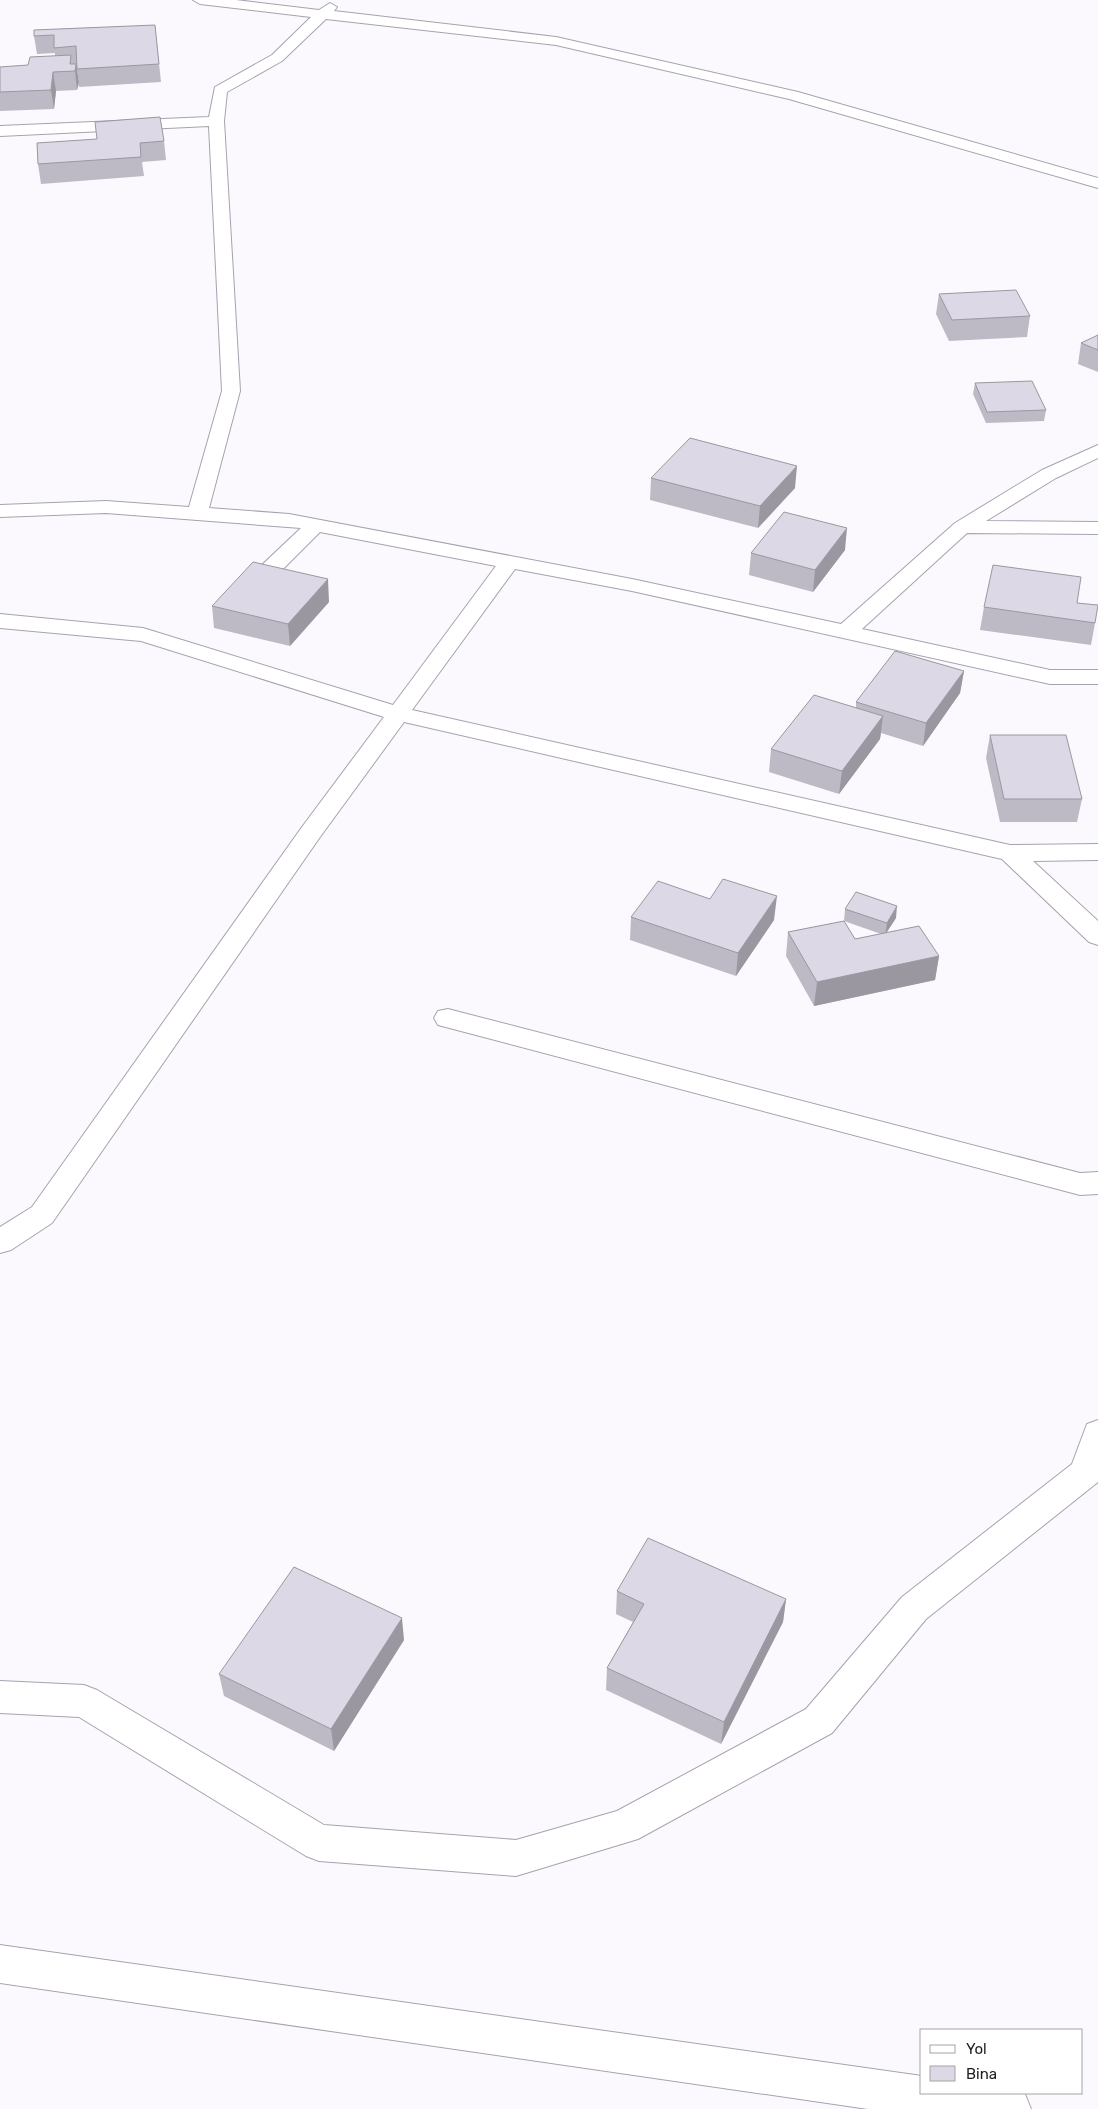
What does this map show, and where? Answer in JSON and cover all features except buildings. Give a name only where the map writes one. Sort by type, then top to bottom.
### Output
[{"type":"street","points":[[200,0],[556,42],[793,95],[1098,183]]},
{"type":"street","points":[[198,514],[231,391],[216,121],[220,90],[278,58],[319,15],[339,0]]},
{"type":"street","points":[[0,131],[216,121]]},
{"type":"street","points":[[846,632],[962,527],[1049,474],[1098,451]]},
{"type":"street","points":[[0,511],[106,507],[289,520],[632,585],[1050,677],[1098,677]]},
{"type":"street","points":[[255,584],[316,525]]},
{"type":"street","points":[[962,527],[1098,528]]},
{"type":"street","points":[[0,1242],[42,1215],[311,832],[510,562]]},
{"type":"street","points":[[0,621],[144,635],[398,714],[1010,853],[1098,852]]},
{"type":"street","points":[[1010,853],[1098,936]]},
{"type":"street","points":[[448,1018],[1080,1184],[1098,1183]]},
{"type":"street","points":[[0,1697],[84,1702],[319,1842],[516,1858],[625,1826],[819,1721],[914,1608],[1086,1472],[1098,1433]]},
{"type":"street","points":[[0,1964],[1010,2109]]}]
